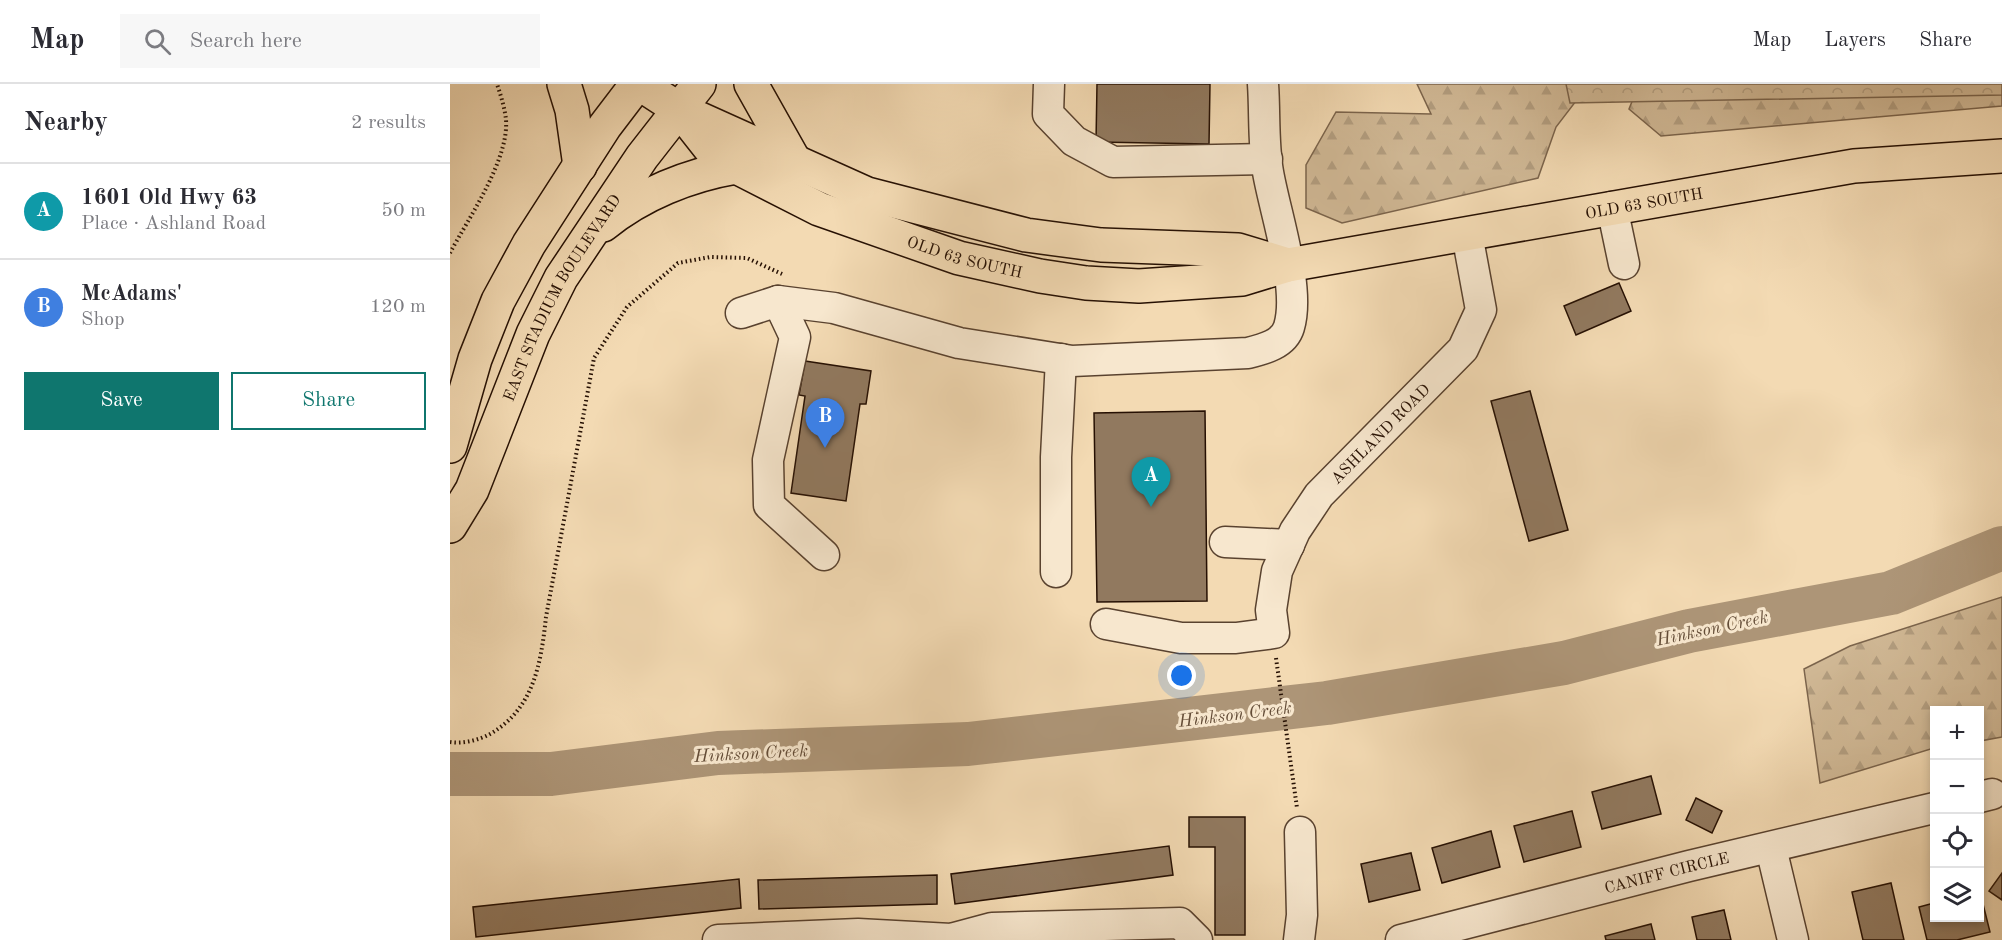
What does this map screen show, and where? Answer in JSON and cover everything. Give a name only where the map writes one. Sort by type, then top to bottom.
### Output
[{"type":"main road","points":[[564,84],[572,110],[580,166]]},
{"type":"main road","points":[[450,446],[476,359],[498,301],[529,244],[580,166],[639,84]]},
{"type":"main road","name":"OLD 63 SOUTH","points":[[639,84],[680,110],[867,194],[1026,235],[1101,245],[1238,250],[1288,265]]},
{"type":"main road","name":"EAST STADIUM BOULEVARD","points":[[450,526],[472,490],[533,334],[561,278],[642,157],[699,84]]},
{"type":"main road","points":[[751,84],[795,162]]},
{"type":"main road","name":"OLD 63 SOUTH","points":[[680,110],[717,157],[819,209],[959,258],[1040,276],[1086,283],[1139,286],[1242,279],[1288,265],[1854,166],[2002,156]]},
{"type":"main road","points":[[590,235],[619,212],[657,192],[699,173],[736,166]]},
{"type":"street","points":[[1049,84],[1048,114],[1074,141],[1113,162],[1267,159]]},
{"type":"street","points":[[741,313],[778,301],[834,308],[959,344],[1060,359],[1248,353],[1273,346],[1289,329],[1291,307],[1288,265],[1267,159],[1263,84]]},
{"type":"street","points":[[1612,207],[1624,264]]},
{"type":"street","name":"ASHLAND ROAD","points":[[1106,624],[1181,638],[1236,638],[1274,633],[1271,610],[1277,571],[1289,545],[1319,495],[1463,349],[1481,310],[1467,234]]},
{"type":"street","points":[[778,301],[795,337],[768,460],[769,505],[824,555]]},
{"type":"street","points":[[1056,572],[1056,457],[1060,359]]},
{"type":"street","points":[[1225,542],[1289,545]]},
{"type":"street","name":"CANIFF CIRCLE","points":[[1401,940],[1466,931],[1771,848],[1930,809]]},
{"type":"street","points":[[1299,832],[1302,915],[1299,940]]},
{"type":"street","points":[[1771,848],[1793,940]]},
{"type":"street","points":[[718,940],[858,934],[951,939],[992,928],[1180,923],[1197,940]]},
{"type":"path","points":[[450,253],[488,181],[501,150],[506,123],[497,84]]},
{"type":"path","points":[[450,742],[480,740],[507,724],[531,690],[541,658],[546,617],[594,358],[627,307],[678,263],[710,258],[747,258],[782,272],[778,301]]},
{"type":"path","points":[[1277,665],[1296,797]]},
{"type":"green space","points":[[1417,84],[1589,84],[1556,127],[1538,178],[1342,223],[1306,208],[1306,165],[1336,112],[1431,114]]},
{"type":"green space","points":[[1566,84],[2002,84],[2002,95],[1570,103]]},
{"type":"green space","points":[[1639,84],[2002,84],[2002,106],[1661,136],[1629,109]]},
{"type":"green space","points":[[2002,597],[2002,737],[1984,740],[1984,706],[1930,706],[1930,749],[1820,783],[1804,669],[1850,646]]},
{"type":"building","points":[[1097,84],[1210,84],[1209,144],[1096,142]]},
{"type":"building","points":[[1619,283],[1631,311],[1576,335],[1564,306]]},
{"type":"building","points":[[805,361],[871,371],[866,404],[860,404],[846,501],[791,493],[805,396],[799,395]]},
{"type":"building","points":[[1530,391],[1568,530],[1529,541],[1491,401]]},
{"type":"building","points":[[1205,411],[1207,601],[1097,602],[1094,413]]},
{"type":"building","points":[[1651,776],[1661,814],[1602,829],[1592,792]]},
{"type":"building","points":[[1696,798],[1722,811],[1712,833],[1686,820]]},
{"type":"building","points":[[1572,811],[1581,847],[1524,862],[1514,826]]},
{"type":"building","points":[[1189,817],[1245,817],[1245,935],[1215,935],[1215,847],[1189,847]]},
{"type":"building","points":[[1491,831],[1500,867],[1442,883],[1432,848]]},
{"type":"building","points":[[1169,846],[1173,875],[955,904],[951,874]]},
{"type":"building","points":[[1411,853],[1420,890],[1369,902],[1361,864]]},
{"type":"building","points":[[2002,873],[2002,900],[1989,891]]},
{"type":"building","points":[[937,875],[937,904],[759,909],[758,880]]},
{"type":"building","points":[[739,879],[741,908],[476,937],[473,907]]},
{"type":"building","points":[[1891,883],[1904,940],[1863,940],[1852,892]]},
{"type":"building","points":[[1930,904],[1930,922],[1984,922],[1984,908],[1990,932],[1957,940],[1927,940],[1919,907]]},
{"type":"building","points":[[1724,910],[1731,940],[1697,940],[1692,917]]},
{"type":"building","points":[[1651,924],[1655,940],[1606,940],[1605,936]]},
{"type":"waterway","name":"Hinkson Creek","points":[[450,774],[551,774],[718,753],[968,744],[1327,703],[1564,663],[1689,631],[1891,593],[2002,548]]},
{"type":"place","name":"McAdams'","points":[[825,448]]},
{"type":"place","name":"1601 Old Hwy 63","points":[[1151,507]]}]
